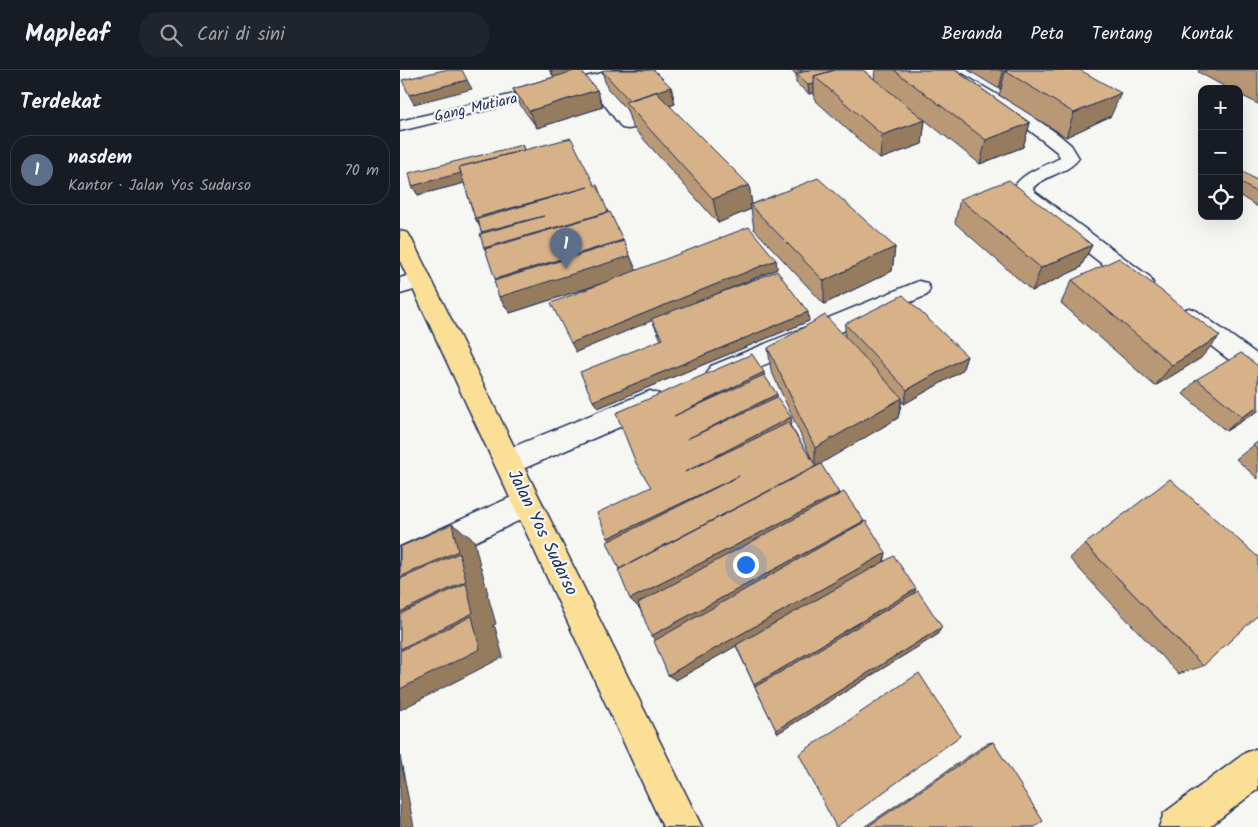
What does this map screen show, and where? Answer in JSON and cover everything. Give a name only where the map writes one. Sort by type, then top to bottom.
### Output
[{"type":"main road","name":"Jalan Yos Sudarso","points":[[400,238],[410,283],[508,462],[683,827]]},
{"type":"main road","points":[[1178,827],[1258,766]]},
{"type":"street","name":"Gang Mutiara","points":[[400,126],[594,79],[640,70]]},
{"type":"street","points":[[944,70],[1036,126],[1069,152],[1070,158],[1065,163],[1034,176],[1026,182],[1023,188],[1026,195],[1258,368]]},
{"type":"street","points":[[594,79],[628,124]]},
{"type":"street","points":[[700,381],[919,289]]},
{"type":"street","points":[[508,462],[672,392]]},
{"type":"street","points":[[400,563],[527,503]]},
{"type":"building","points":[[444,70],[462,70],[467,80],[409,95],[402,80]]},
{"type":"building","points":[[578,70],[597,90],[529,111],[513,89]]},
{"type":"building","points":[[654,70],[671,87],[629,100],[602,71]]},
{"type":"building","points":[[810,70],[835,70],[814,76],[814,84],[808,85],[796,74]]},
{"type":"building","points":[[835,70],[863,70],[925,120],[882,135],[814,76]]},
{"type":"building","points":[[894,70],[955,70],[1030,123],[986,140]]},
{"type":"building","points":[[1080,70],[1121,93],[1074,113],[1005,71]]},
{"type":"building","points":[[656,92],[749,185],[713,199],[625,102]]},
{"type":"building","points":[[571,138],[595,186],[597,185],[608,212],[484,248],[480,234],[544,216],[481,232],[478,219],[588,187],[475,218],[459,167]]},
{"type":"building","points":[[522,145],[524,150],[459,167],[461,173],[412,186],[409,173]]},
{"type":"building","points":[[1243,172],[1258,181],[1258,193],[1243,184]]},
{"type":"building","points":[[818,178],[895,247],[824,281],[750,205]]},
{"type":"building","points":[[1009,180],[1092,245],[1041,268],[960,199]]},
{"type":"building","points":[[610,212],[623,240],[495,279],[485,249]]},
{"type":"building","points":[[749,227],[776,260],[571,343],[551,303]]},
{"type":"building","points":[[624,241],[630,256],[499,297],[494,281]]},
{"type":"building","points":[[1119,258],[1220,336],[1172,365],[1072,280]]},
{"type":"building","points":[[777,271],[808,312],[593,401],[580,372],[663,339],[651,319]]},
{"type":"building","points":[[903,295],[967,356],[907,390],[845,324]]},
{"type":"building","points":[[825,315],[902,398],[815,448],[768,348]]},
{"type":"building","points":[[1241,353],[1258,366],[1258,407],[1242,417],[1197,379]]},
{"type":"building","points":[[752,354],[764,372],[674,416],[764,375],[777,394],[687,439],[777,397],[791,417],[685,472],[788,423],[816,466],[619,569],[607,542],[739,476],[608,538],[597,513],[651,487],[636,463],[616,413]]},
{"type":"building","points":[[1258,442],[1258,450],[1253,445]]},
{"type":"building","points":[[821,464],[839,493],[630,599],[618,570]]},
{"type":"building","points":[[1170,479],[1258,557],[1258,615],[1203,666],[1085,544]]},
{"type":"building","points":[[844,492],[864,521],[651,636],[638,603]]},
{"type":"building","points":[[866,521],[886,553],[668,675],[654,641]]},
{"type":"building","points":[[452,524],[458,551],[400,577],[400,547]]},
{"type":"building","points":[[459,553],[466,581],[400,612],[400,579]]},
{"type":"building","points":[[894,556],[916,589],[754,685],[736,645]]},
{"type":"building","points":[[466,583],[473,613],[400,649],[400,614]]},
{"type":"building","points":[[918,591],[942,627],[776,730],[755,687]]},
{"type":"building","points":[[472,616],[480,649],[400,689],[400,651]]},
{"type":"building","points":[[919,673],[960,736],[836,827],[799,754]]},
{"type":"building","points":[[993,742],[1043,821],[1035,827],[867,827]]},
{"type":"place","name":"nasdem","points":[[566,269]]}]
